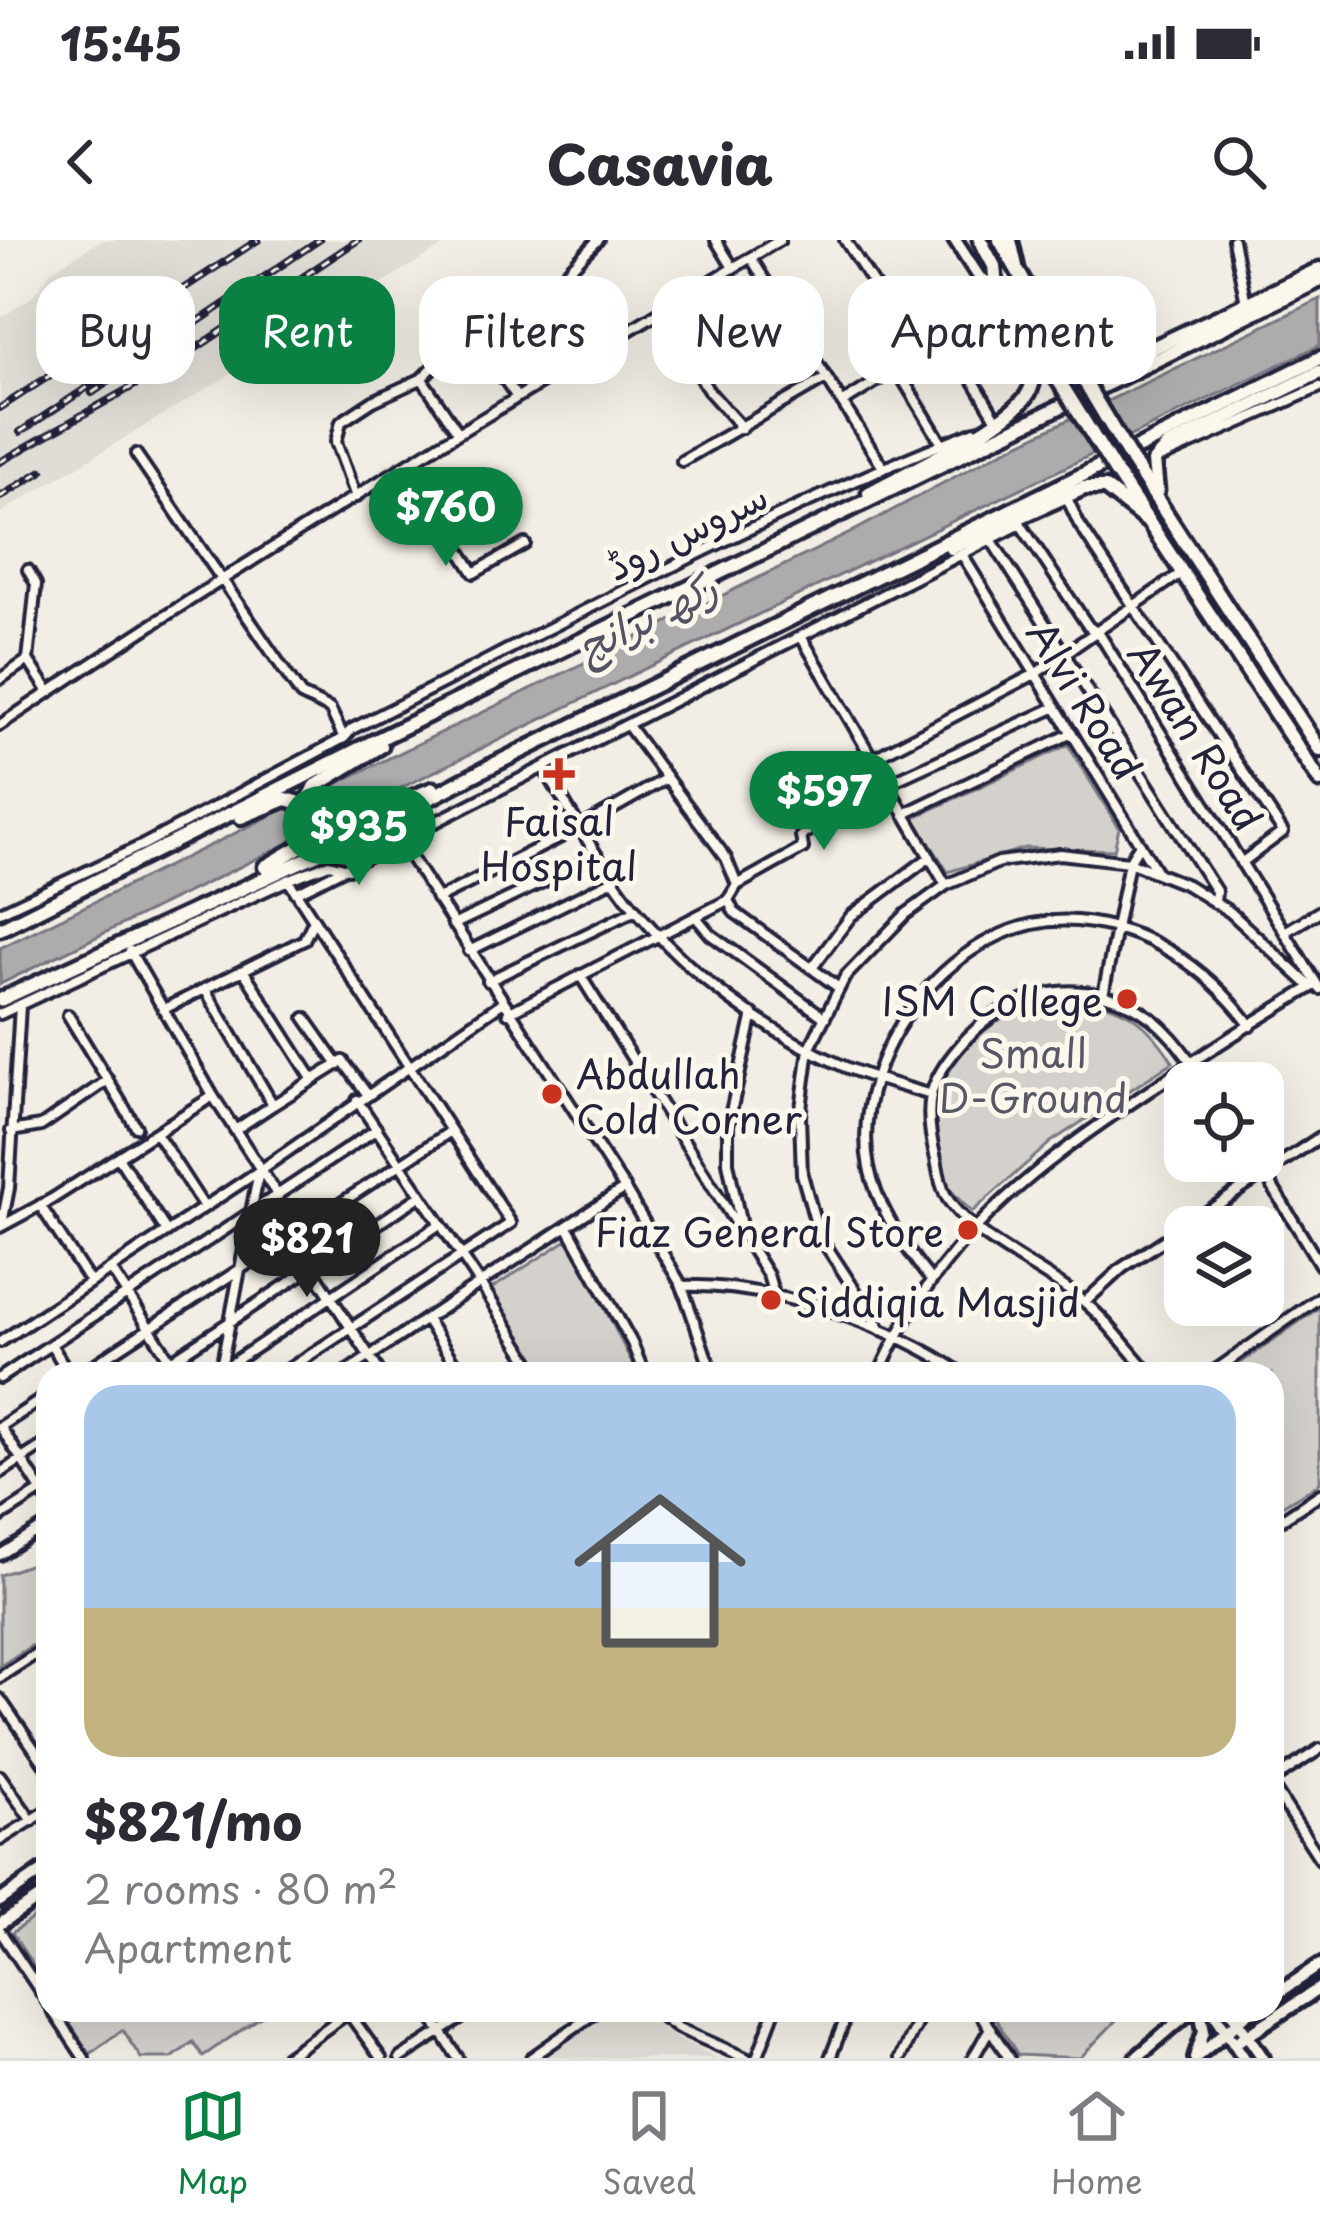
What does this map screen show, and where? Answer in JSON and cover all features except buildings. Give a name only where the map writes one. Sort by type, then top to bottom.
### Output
[{"type":"main road","points":[[980,240],[996,276]]},
{"type":"main road","points":[[1000,240],[1021,276]]},
{"type":"main road","points":[[1156,346],[1320,269]]},
{"type":"main road","points":[[0,929],[1320,280]]},
{"type":"main road","points":[[0,1000],[363,833],[1320,358]]},
{"type":"main road","points":[[1164,512],[1153,478],[1154,461],[1167,447],[1320,372]]},
{"type":"main road","points":[[683,593],[998,422],[1023,403],[1031,384]]},
{"type":"main road","points":[[1061,384],[1180,574],[1320,781]]},
{"type":"main road","points":[[1086,384],[1320,750]]},
{"type":"main road","points":[[726,650],[965,551],[1084,488],[1105,488],[1148,521]]},
{"type":"main road","points":[[460,700],[321,781],[311,795],[326,826],[339,826],[487,768]]},
{"type":"main road","points":[[157,852],[286,799],[297,802],[310,833],[304,845],[183,914]]},
{"type":"street","points":[[561,276],[598,240]]},
{"type":"street","points":[[716,240],[733,268]]},
{"type":"street","points":[[719,276],[780,240]]},
{"type":"street","points":[[845,240],[869,276]]},
{"type":"street","points":[[955,240],[979,276]]},
{"type":"street","points":[[1012,240],[1018,271]]},
{"type":"street","points":[[1233,240],[1246,303]]},
{"type":"street","points":[[751,258],[883,466]]},
{"type":"street","points":[[682,460],[826,378]]},
{"type":"street","points":[[356,497],[336,442],[337,428],[373,401],[419,380]]},
{"type":"street","points":[[425,384],[458,432]]},
{"type":"street","points":[[508,384],[516,396]]},
{"type":"street","points":[[0,725],[222,578],[537,384]]},
{"type":"street","points":[[704,384],[742,428]]},
{"type":"street","points":[[842,403],[871,384]]},
{"type":"street","points":[[906,384],[942,444]]},
{"type":"street","points":[[975,384],[998,422]]},
{"type":"street","points":[[1154,461],[1320,387]]},
{"type":"street","name":"سروس روڈ","points":[[0,912],[143,845],[373,718],[883,466],[998,422]]},
{"type":"street","points":[[136,454],[302,695],[330,709],[344,738]]},
{"type":"street","points":[[406,465],[474,573],[525,544]]},
{"type":"street","points":[[1065,495],[1079,524],[1283,832],[1241,863]]},
{"type":"street","points":[[296,893],[629,727],[965,551],[992,542],[1019,521]]},
{"type":"street","name":"Awan Road","points":[[1019,521],[1088,626],[1096,630],[1316,986]]},
{"type":"street","points":[[992,542],[1216,891],[1215,903]]},
{"type":"street","name":"Alvi Road","points":[[965,551],[1159,873]]},
{"type":"street","points":[[28,570],[36,584],[28,660],[49,692]]},
{"type":"street","points":[[874,758],[1035,674],[1180,574]]},
{"type":"street","points":[[802,638],[946,885]]},
{"type":"street","points":[[0,679],[28,660]]},
{"type":"street","points":[[508,1013],[728,900],[737,885],[803,848],[801,836],[886,783],[1056,707]]},
{"type":"street","points":[[629,727],[726,858],[737,885]]},
{"type":"street","points":[[904,814],[1072,733]]},
{"type":"street","points":[[544,770],[597,856],[660,936],[753,1014],[809,1049],[875,1078],[931,1095]]},
{"type":"street","points":[[436,899],[667,778]]},
{"type":"street","points":[[401,842],[414,807]]},
{"type":"street","points":[[363,833],[383,833],[401,842],[625,1189],[682,1286],[708,1362]]},
{"type":"street","points":[[1103,995],[1129,862],[1140,844]]},
{"type":"street","points":[[881,1330],[819,1235],[802,1174],[800,1116],[809,1049],[839,988],[906,914],[946,885],[999,862],[1060,854],[1129,862],[1215,903],[1316,986],[1192,1062],[1166,1028],[1131,1005],[1103,995],[1056,991],[1010,1003],[977,1025],[946,1062],[931,1095],[931,1140],[944,1194],[973,1229],[1085,1302],[1139,1362]]},
{"type":"street","points":[[453,925],[597,856]]},
{"type":"street","points":[[812,968],[851,916],[930,857]]},
{"type":"street","points":[[0,1014],[288,880],[329,864],[348,869]]},
{"type":"street","points":[[469,951],[615,879]]},
{"type":"street","points":[[288,880],[511,1223],[299,1362]]},
{"type":"street","points":[[728,900],[734,912],[839,988]]},
{"type":"street","points":[[488,981],[636,910]]},
{"type":"street","points":[[1285,932],[1320,911]]},
{"type":"street","points":[[695,916],[710,934],[824,1018]]},
{"type":"street","points":[[164,1010],[304,940],[314,920]]},
{"type":"street","points":[[930,1279],[906,1249],[869,1168],[875,1078],[891,1036],[916,1000],[987,941],[1030,926],[1073,920],[1117,928],[1158,943],[1202,971],[1251,1026]]},
{"type":"street","points":[[130,951],[260,1170],[291,1236],[374,1362]]},
{"type":"street","points":[[243,970],[313,1080]]},
{"type":"street","points":[[580,975],[768,1275],[775,1298]]},
{"type":"street","points":[[205,989],[273,1105]]},
{"type":"street","points":[[0,1342],[502,1003]]},
{"type":"street","points":[[1,1228],[9,1188],[20,1004]]},
{"type":"street","points":[[742,1235],[728,1162],[728,1125],[753,1014]]},
{"type":"street","points":[[68,1015],[136,1126]]},
{"type":"street","points":[[305,1018],[338,1064]]},
{"type":"street","points":[[235,1130],[345,1061],[377,1130],[529,1362]]},
{"type":"street","points":[[11,1131],[41,1126],[108,1080]]},
{"type":"street","points":[[884,1362],[930,1279],[973,1229],[1056,1153],[1164,1081]]},
{"type":"street","points":[[1,1228],[213,1096]]},
{"type":"street","points":[[0,1378],[377,1130]]},
{"type":"street","points":[[98,1362],[451,1131]]},
{"type":"street","points":[[156,1132],[204,1207]]},
{"type":"street","points":[[1284,1161],[1320,1137]]},
{"type":"street","points":[[118,1157],[167,1232]]},
{"type":"street","points":[[221,1362],[260,1170]]},
{"type":"street","points":[[1085,1302],[1122,1268],[1251,1182]]},
{"type":"street","points":[[1270,1182],[1320,1265]]},
{"type":"street","points":[[361,1362],[625,1189]]},
{"type":"street","points":[[111,1269],[170,1361],[420,1196]]},
{"type":"street","points":[[40,1205],[90,1282]]},
{"type":"street","points":[[234,1362],[440,1224]]},
{"type":"street","points":[[567,1226],[638,1362]]},
{"type":"street","points":[[682,1286],[775,1298],[881,1330],[941,1362]]},
{"type":"street","points":[[1227,1362],[1320,1297]]},
{"type":"street","points":[[426,1319],[453,1362]]},
{"type":"street","points":[[51,1344],[62,1362]]},
{"type":"street","points":[[36,1403],[0,1426],[19,1460],[36,1478]]},
{"type":"street","points":[[0,1473],[36,1449]]},
{"type":"street","points":[[0,1517],[36,1494]]},
{"type":"street","points":[[1284,1518],[1320,1494]]},
{"type":"street","points":[[0,1555],[36,1532]]},
{"type":"street","points":[[0,1677],[36,1657]]},
{"type":"street","points":[[0,1699],[36,1752]]},
{"type":"street","points":[[1284,1774],[1320,1749]]},
{"type":"street","points":[[0,1776],[32,1820]]},
{"type":"street","points":[[1284,1802],[1320,1859]]},
{"type":"street","points":[[0,1840],[36,1818]]},
{"type":"street","points":[[0,1900],[36,1875]]},
{"type":"street","points":[[36,1901],[0,1928],[36,1985]]},
{"type":"street","points":[[1284,1989],[1320,1965]]},
{"type":"street","points":[[1284,2012],[1320,1988]]},
{"type":"street","points":[[60,2022],[84,2058]]},
{"type":"street","points":[[285,2058],[334,2022]]},
{"type":"street","points":[[354,2022],[381,2058]]},
{"type":"street","points":[[435,2022],[458,2058]]},
{"type":"street","points":[[400,2058],[456,2022]]},
{"type":"street","points":[[531,2058],[581,2022]]},
{"type":"street","points":[[670,2022],[746,2058]]},
{"type":"street","points":[[757,2058],[770,2022]]},
{"type":"street","points":[[830,2058],[844,2022]]},
{"type":"street","points":[[900,2058],[917,2022]]},
{"type":"street","points":[[985,2022],[1009,2058]]},
{"type":"street","points":[[1136,2058],[1181,2022]]},
{"type":"street","points":[[1195,2058],[1204,2031],[1201,2022]]},
{"type":"street","points":[[1219,2022],[1244,2058]]},
{"type":"street","points":[[1195,2058],[1229,2022]]},
{"type":"street","points":[[1239,2022],[1263,2058]]},
{"type":"street","points":[[1235,2043],[1269,2022]]},
{"type":"street","points":[[973,2058],[989,2028]]},
{"type":"shaded area","points":[[102,240],[453,240],[393,276],[219,276],[219,381],[0,513],[0,318],[36,291],[36,384],[195,384],[195,276],[48,276]]},
{"type":"shaded area","points":[[1320,299],[1320,345],[0,984],[0,948],[850,533],[997,454],[1143,384],[1156,384],[1156,378]]},
{"type":"shaded area","points":[[593,2022],[655,2022],[717,2058],[541,2058]]},
{"type":"green space","points":[[1068,745],[1119,828],[1114,850],[1025,848],[948,872],[914,818]]},
{"type":"green space","name":"Small D-Ground","points":[[1055,998],[1110,1006],[1137,1020],[1173,1062],[1164,1062],[1164,1068],[1051,1142],[972,1212],[949,1188],[937,1159],[935,1109],[942,1084],[968,1041],[987,1024],[1032,1002]]},
{"type":"green space","points":[[570,1238],[632,1362],[537,1362],[491,1289]]},
{"type":"green space","points":[[1320,1307],[1320,1483],[1284,1505],[1284,1362],[1242,1362]]},
{"type":"green space","points":[[36,1562],[36,1643],[0,1666],[0,1575]]},
{"type":"green space","points":[[36,1916],[36,1970],[12,1933]]},
{"type":"green space","points":[[69,2022],[253,2022],[203,2056],[193,2042],[172,2058],[141,2058],[122,2030],[90,2054]]},
{"type":"green space","points":[[997,2022],[1114,2022],[1080,2058],[1018,2055]]},
{"type":"railway","points":[[0,408],[258,240]]},
{"type":"railway","points":[[92,393],[319,240]]},
{"type":"railway","points":[[0,462],[177,361],[358,240]]},
{"type":"railway","points":[[20,432],[92,384]]},
{"type":"railway","points":[[0,497],[42,471]]},
{"type":"place","name":"Faisal Hospital","points":[[559,774]]},
{"type":"place","name":"ISM College","points":[[1127,999]]},
{"type":"place","name":"Abdullah Cold Corner","points":[[552,1094]]},
{"type":"place","name":"Fiaz General Store","points":[[968,1230]]},
{"type":"place","name":"Siddiqia Masjid","points":[[771,1300]]},
{"type":"water label","name":"رکھ برانچ","points":[[646,615]]}]
